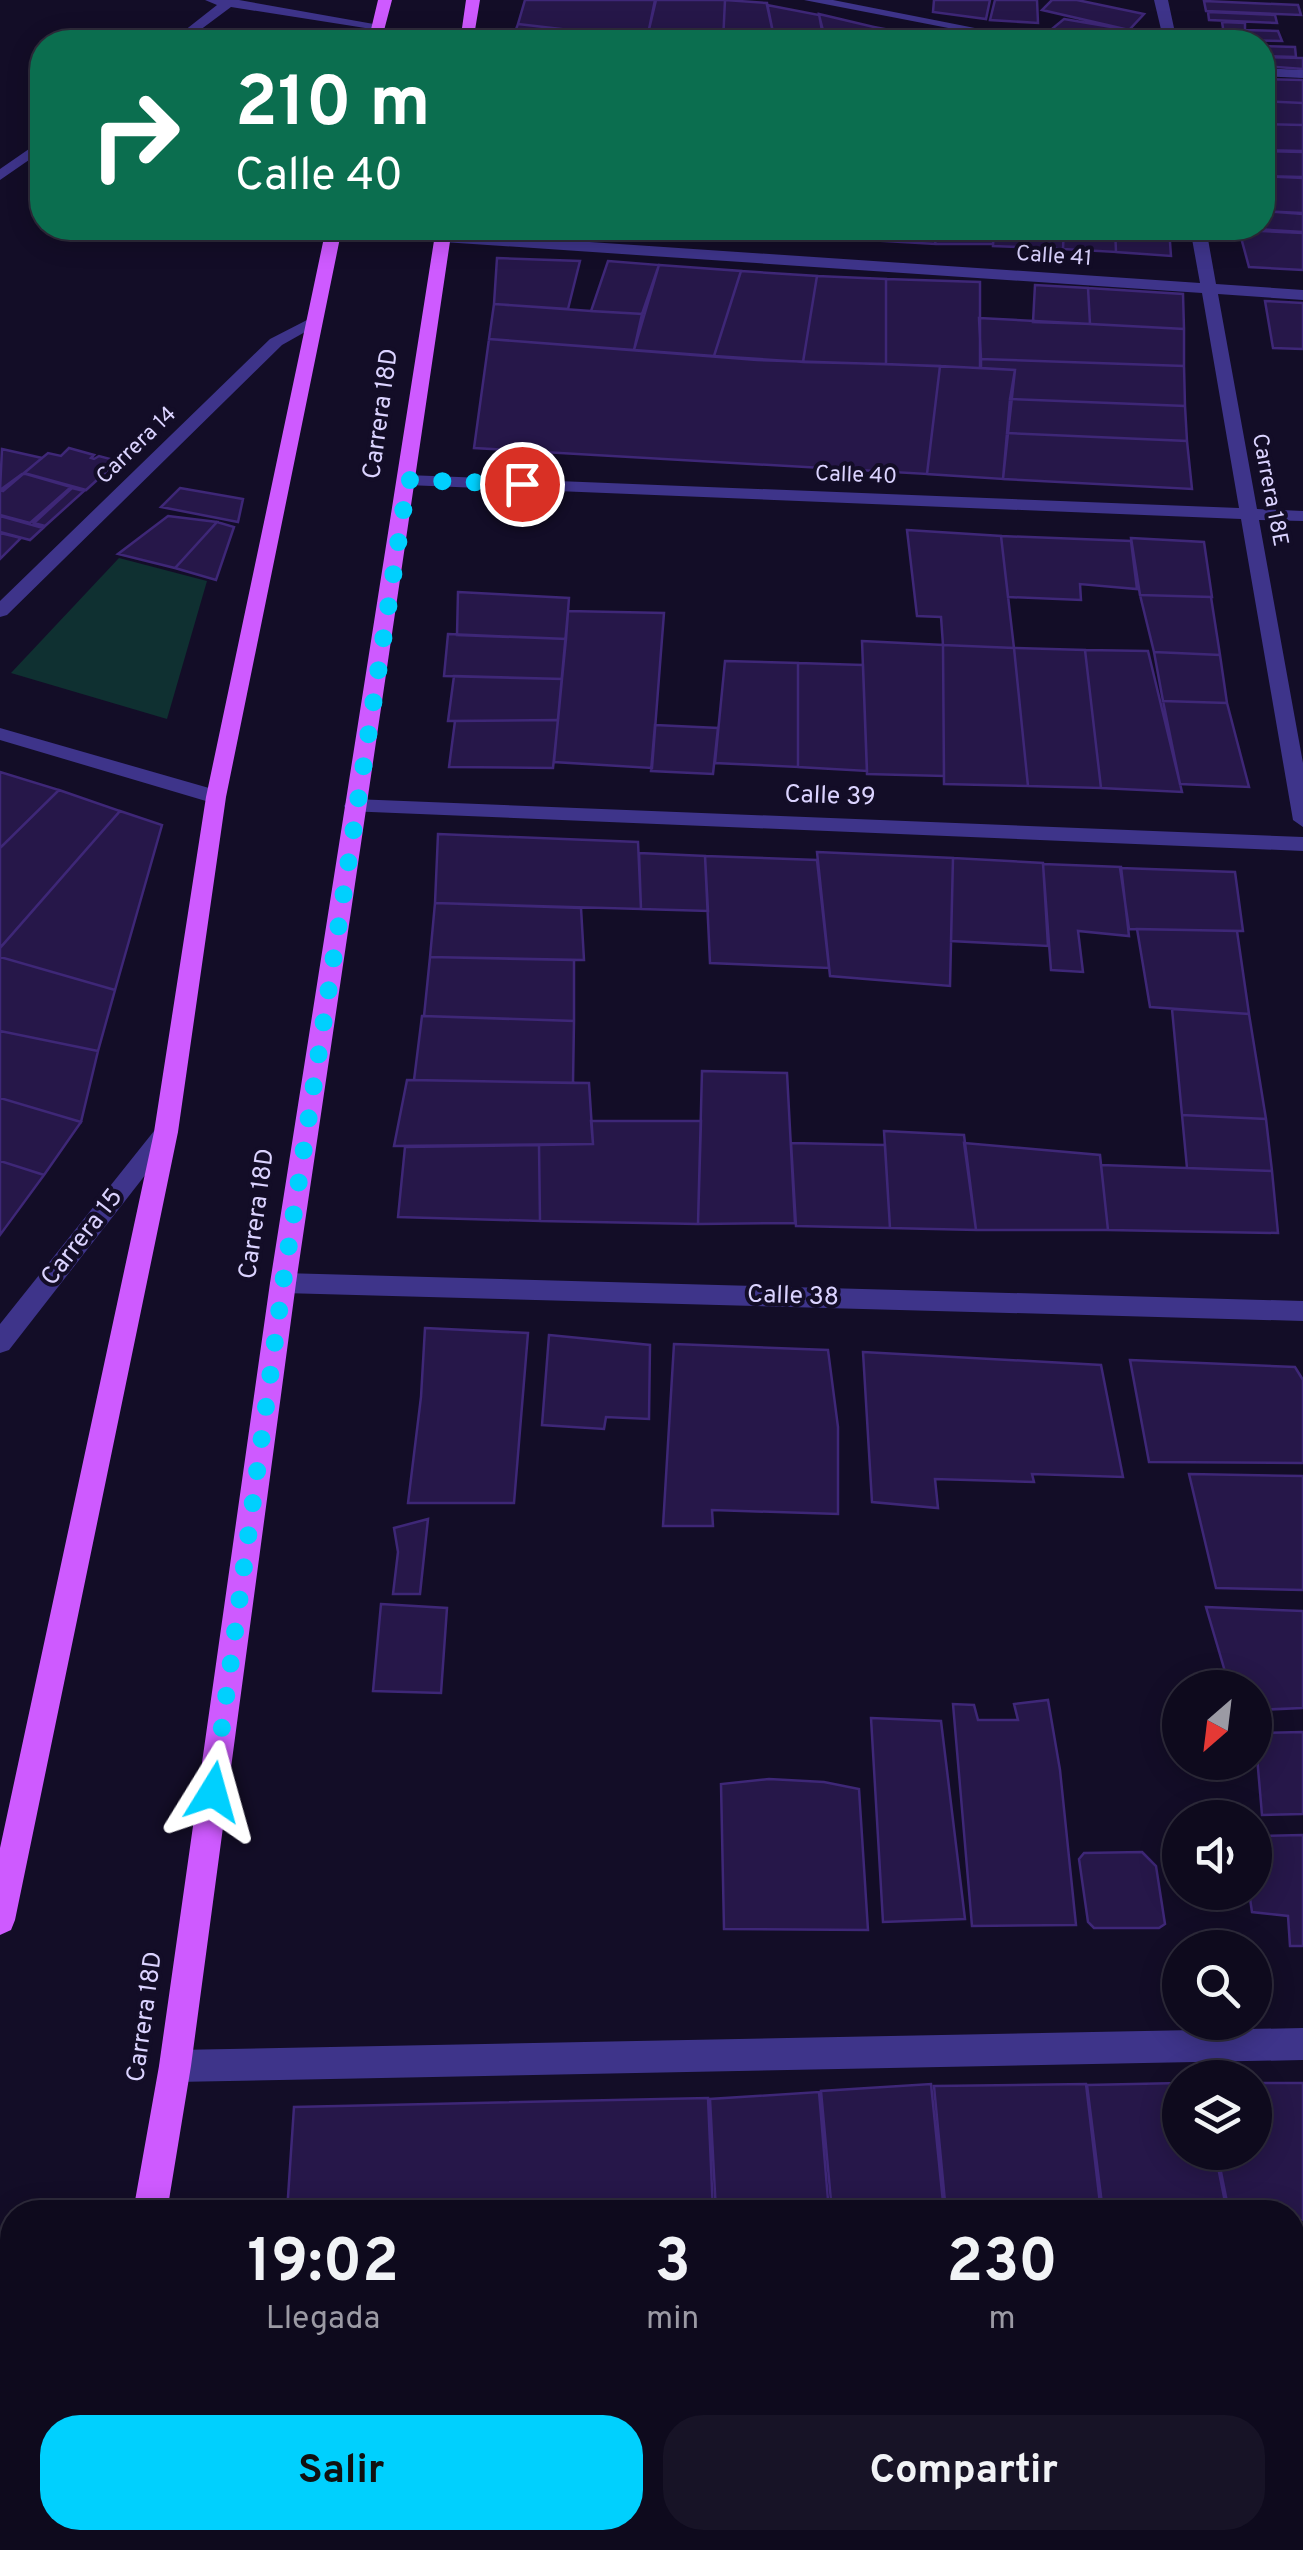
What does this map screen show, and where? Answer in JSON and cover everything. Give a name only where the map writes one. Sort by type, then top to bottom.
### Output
[{"type":"main road","points":[[377,30],[385,0]]},
{"type":"main road","points":[[468,30],[472,0]]},
{"type":"main road","points":[[0,1920],[166,1132],[216,797],[331,240]]},
{"type":"main road","name":"Carrera 18D","points":[[152,2200],[175,2066],[283,1283],[443,240]]},
{"type":"street","points":[[212,0],[378,26]]},
{"type":"street","points":[[811,0],[974,30]]},
{"type":"street","points":[[1161,0],[1168,30]]},
{"type":"street","points":[[192,30],[231,1]]},
{"type":"street","points":[[1275,73],[1303,74]]},
{"type":"street","points":[[0,176],[30,153]]},
{"type":"street","name":"Calle 41","points":[[549,240],[1303,294]]},
{"type":"street","name":"Carrera 18E","points":[[1200,240],[1252,514],[1303,820]]},
{"type":"street","name":"Carrera 14","points":[[0,611],[276,342],[313,324]]},
{"type":"street","name":"Calle 40","points":[[408,480],[1303,516]]},
{"type":"street","points":[[0,734],[216,797]]},
{"type":"street","name":"Calle 39","points":[[354,806],[1303,844]]},
{"type":"street","name":"Carrera 15","points":[[0,1343],[166,1132]]},
{"type":"street","name":"Calle 38","points":[[283,1283],[1303,1311]]},
{"type":"street","points":[[175,2066],[1303,2044]]},
{"type":"green space","points":[[119,558],[207,581],[167,719],[11,673]]},
{"type":"building","points":[[525,0],[655,0],[649,30],[570,30],[518,24]]},
{"type":"building","points":[[656,0],[725,0],[724,30],[649,30]]},
{"type":"building","points":[[725,0],[767,3],[773,30],[724,30]]},
{"type":"building","points":[[934,0],[990,0],[986,19],[933,12]]},
{"type":"building","points":[[995,0],[1037,0],[1038,23],[990,20]]},
{"type":"building","points":[[1052,0],[1077,0],[1144,14],[1129,30],[1042,10]]},
{"type":"building","points":[[1204,1],[1298,5],[1301,15],[1206,11]]},
{"type":"building","points":[[767,5],[819,15],[823,30],[772,30]]},
{"type":"building","points":[[1208,12],[1275,15],[1277,23],[1209,20]]},
{"type":"building","points":[[819,14],[874,30],[822,30]]},
{"type":"building","points":[[1064,19],[1128,30],[1051,30]]},
{"type":"building","points":[[1222,22],[1245,23],[1245,30],[1223,30]]},
{"type":"building","points":[[518,24],[570,30],[516,30]]},
{"type":"building","points":[[1275,46],[1295,47],[1296,57],[1275,56]]},
{"type":"building","points":[[1275,57],[1303,58],[1303,69],[1275,67]]},
{"type":"building","points":[[1275,79],[1303,80],[1303,103],[1275,102]]},
{"type":"building","points":[[1275,102],[1303,103],[1303,125],[1275,124]]},
{"type":"building","points":[[1275,124],[1303,125],[1303,151],[1275,150]]},
{"type":"building","points":[[1275,151],[1303,152],[1303,177],[1275,176]]},
{"type":"building","points":[[1275,177],[1303,178],[1303,213],[1275,212]]},
{"type":"building","points":[[1275,212],[1303,214],[1303,232],[1275,230]]},
{"type":"building","points":[[1275,232],[1303,233],[1303,270],[1249,267],[1242,240],[1275,240]]},
{"type":"building","points":[[869,240],[936,240],[935,244]]},
{"type":"building","points":[[936,240],[994,240],[993,244],[935,244]]},
{"type":"building","points":[[993,240],[1063,240],[1063,249],[993,246]]},
{"type":"building","points":[[1063,240],[1116,240],[1116,252],[1063,249]]},
{"type":"building","points":[[1116,240],[1170,240],[1171,256],[1116,252]]},
{"type":"building","points":[[497,258],[580,261],[568,309],[494,304]]},
{"type":"building","points":[[608,261],[659,265],[642,314],[591,311]]},
{"type":"building","points":[[659,265],[741,271],[714,356],[634,350]]},
{"type":"building","points":[[741,271],[817,276],[803,362],[714,356]]},
{"type":"building","points":[[817,276],[886,279],[886,364],[803,362]]},
{"type":"building","points":[[886,279],[980,282],[980,368],[886,364]]},
{"type":"building","points":[[1035,285],[1088,288],[1090,324],[1033,322]]},
{"type":"building","points":[[1088,288],[1183,294],[1184,329],[1090,324]]},
{"type":"building","points":[[1265,301],[1303,303],[1303,349],[1273,348]]},
{"type":"building","points":[[494,304],[642,314],[634,350],[489,339]]},
{"type":"building","points":[[979,318],[1184,329],[1184,366],[981,359]]},
{"type":"building","points":[[489,339],[757,360],[940,366],[927,474],[474,448]]},
{"type":"building","points":[[981,359],[1184,366],[1185,406],[1010,399],[1015,370],[981,368]]},
{"type":"building","points":[[940,366],[1015,370],[1003,479],[927,474]]},
{"type":"building","points":[[1010,399],[1185,406],[1187,441],[1007,433]]},
{"type":"building","points":[[1007,433],[1187,441],[1192,489],[1003,479]]},
{"type":"building","points":[[69,448],[94,455],[94,459],[99,456],[118,461],[86,490],[24,473],[48,453],[61,456]]},
{"type":"building","points":[[2,449],[42,458],[3,491],[0,490]]},
{"type":"building","points":[[22,474],[71,487],[30,523],[0,515],[0,490]]},
{"type":"building","points":[[72,488],[84,491],[45,526],[34,523]]},
{"type":"building","points":[[180,488],[243,499],[238,522],[161,507]]},
{"type":"building","points":[[0,516],[43,528],[30,540],[0,532]]},
{"type":"building","points":[[168,516],[217,522],[175,568],[118,554]]},
{"type":"building","points":[[217,522],[234,527],[216,580],[175,568]]},
{"type":"building","points":[[907,530],[1001,536],[1014,648],[943,645],[941,617],[917,616]]},
{"type":"building","points":[[0,533],[21,538],[0,559]]},
{"type":"building","points":[[1001,536],[1131,541],[1137,589],[1080,584],[1081,600],[1008,597]]},
{"type":"building","points":[[1131,538],[1204,542],[1212,597],[1140,595]]},
{"type":"building","points":[[458,592],[569,598],[566,639],[457,635]]},
{"type":"building","points":[[1140,595],[1211,597],[1220,655],[1154,652]]},
{"type":"building","points":[[568,611],[664,613],[652,768],[554,762]]},
{"type":"building","points":[[448,634],[566,639],[562,679],[444,676]]},
{"type":"building","points":[[862,641],[943,645],[944,776],[867,774]]},
{"type":"building","points":[[943,645],[1014,648],[1028,786],[944,784]]},
{"type":"building","points":[[1014,648],[1085,650],[1101,788],[1028,786]]},
{"type":"building","points":[[1085,650],[1148,651],[1182,792],[1101,788]]},
{"type":"building","points":[[1154,652],[1220,655],[1227,703],[1163,701]]},
{"type":"building","points":[[725,661],[798,663],[798,767],[715,763]]},
{"type":"building","points":[[798,663],[863,665],[867,771],[798,767]]},
{"type":"building","points":[[454,676],[562,679],[558,720],[448,721]]},
{"type":"building","points":[[1163,701],[1227,703],[1249,787],[1180,784]]},
{"type":"building","points":[[558,720],[553,768],[449,767],[455,721]]},
{"type":"building","points":[[655,725],[718,728],[713,774],[651,771]]},
{"type":"building","points":[[0,772],[59,790],[0,848]]},
{"type":"building","points":[[59,790],[120,811],[0,948],[0,848]]},
{"type":"building","points":[[120,811],[162,825],[115,990],[0,957],[0,948]]},
{"type":"building","points":[[438,834],[638,842],[641,909],[435,903]]},
{"type":"building","points":[[817,852],[953,858],[950,986],[830,976]]},
{"type":"building","points":[[639,853],[705,856],[708,911],[641,909]]},
{"type":"building","points":[[705,856],[817,860],[829,968],[710,963]]},
{"type":"building","points":[[953,858],[1043,863],[1048,946],[951,941]]},
{"type":"building","points":[[1043,864],[1121,867],[1129,936],[1078,931],[1083,972],[1051,970]]},
{"type":"building","points":[[1120,868],[1235,872],[1243,931],[1129,929]]},
{"type":"building","points":[[435,903],[581,908],[584,960],[430,957]]},
{"type":"building","points":[[1137,929],[1237,931],[1249,1014],[1150,1007]]},
{"type":"building","points":[[0,957],[115,990],[98,1051],[0,1031]]},
{"type":"building","points":[[430,957],[574,960],[574,1021],[424,1016]]},
{"type":"building","points":[[1172,1009],[1249,1014],[1266,1119],[1182,1115]]},
{"type":"building","points":[[422,1016],[574,1021],[573,1083],[414,1080]]},
{"type":"building","points":[[0,1031],[98,1051],[81,1122],[0,1098]]},
{"type":"building","points":[[702,1071],[787,1073],[795,1223],[698,1224]]},
{"type":"building","points":[[407,1080],[589,1083],[593,1144],[394,1146]]},
{"type":"building","points":[[0,1098],[81,1122],[44,1175],[0,1161]]},
{"type":"building","points":[[1182,1115],[1266,1119],[1272,1171],[1187,1168]]},
{"type":"building","points":[[591,1121],[701,1121],[698,1224],[540,1221],[539,1145],[593,1144]]},
{"type":"building","points":[[884,1131],[964,1135],[976,1230],[890,1228]]},
{"type":"building","points":[[791,1143],[885,1145],[890,1228],[796,1226]]},
{"type":"building","points":[[964,1143],[1100,1155],[1108,1230],[976,1230]]},
{"type":"building","points":[[539,1145],[540,1221],[398,1217],[405,1147]]},
{"type":"building","points":[[0,1161],[44,1175],[0,1235]]},
{"type":"building","points":[[1101,1165],[1272,1171],[1278,1233],[1108,1230]]},
{"type":"building","points":[[425,1328],[528,1333],[514,1503],[408,1503]]},
{"type":"building","points":[[549,1335],[650,1345],[649,1419],[606,1417],[604,1429],[542,1425]]},
{"type":"building","points":[[674,1344],[828,1350],[838,1427],[838,1514],[712,1510],[713,1526],[663,1526]]},
{"type":"building","points":[[863,1352],[1101,1365],[1123,1477],[1032,1474],[1034,1482],[935,1479],[938,1508],[872,1502]]},
{"type":"building","points":[[1130,1360],[1295,1367],[1303,1380],[1303,1463],[1149,1462]]},
{"type":"building","points":[[1189,1474],[1303,1476],[1303,1590],[1216,1588]]},
{"type":"building","points":[[428,1519],[420,1594],[393,1594],[398,1552],[394,1528]]},
{"type":"building","points":[[381,1604],[447,1608],[441,1693],[373,1691]]},
{"type":"building","points":[[1206,1607],[1303,1611],[1303,1708],[1272,1709],[1272,1670],[1225,1670]]},
{"type":"building","points":[[1048,1700],[1060,1770],[1076,1925],[972,1926],[953,1704],[974,1705],[978,1720],[1018,1720],[1014,1704]]},
{"type":"building","points":[[871,1718],[941,1721],[965,1919],[883,1922]]},
{"type":"building","points":[[1303,1732],[1303,1814],[1272,1815],[1272,1800],[1261,1800],[1259,1780],[1272,1780],[1272,1733]]},
{"type":"building","points":[[769,1779],[824,1782],[859,1789],[868,1930],[724,1929],[721,1784]]},
{"type":"building","points":[[1303,1835],[1303,1946],[1290,1946],[1288,1916],[1252,1912],[1272,1910],[1272,1836]]},
{"type":"building","points":[[1142,1852],[1156,1866],[1165,1924],[1159,1928],[1094,1928],[1088,1922],[1079,1859],[1084,1853]]},
{"type":"building","points":[[1162,2083],[1162,2170],[1219,2170],[1225,2200],[1101,2200],[1087,2085]]},
{"type":"building","points":[[1272,2083],[1303,2083],[1303,2200],[1227,2200],[1221,2170],[1272,2170]]},
{"type":"building","points":[[931,2084],[943,2200],[831,2200],[821,2091]]},
{"type":"building","points":[[1086,2084],[1100,2200],[945,2200],[934,2086]]},
{"type":"building","points":[[819,2092],[828,2200],[715,2200],[710,2099]]},
{"type":"building","points":[[708,2098],[712,2200],[288,2200],[294,2107]]},
{"type":"route","points":[[213,1792],[283,1283],[354,806],[408,480],[522,484]]}]
